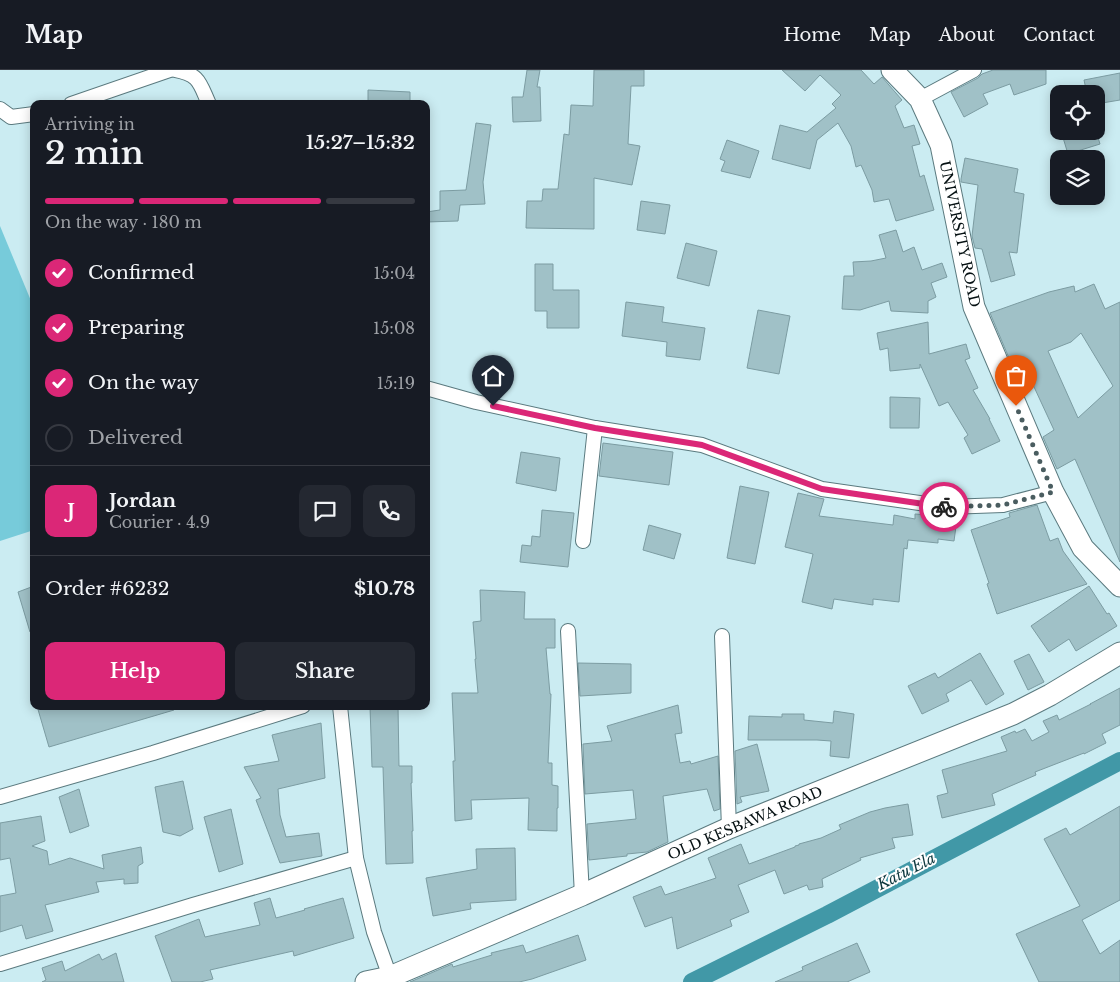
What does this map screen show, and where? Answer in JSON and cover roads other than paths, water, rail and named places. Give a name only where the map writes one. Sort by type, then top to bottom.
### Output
[{"type":"main road","name":"UNIVERSITY ROAD","points":[[892,70],[920,99],[941,144],[974,307],[1053,492],[1083,548],[1120,586]]},
{"type":"main road","name":"OLD KESBAWA ROAD","points":[[366,982],[390,977],[582,895],[729,828],[1013,714],[1050,695],[1120,654]]},
{"type":"street","points":[[83,100],[170,70]]},
{"type":"street","points":[[175,70],[186,72],[198,79],[207,100]]},
{"type":"street","points":[[920,99],[974,70]]},
{"type":"street","points":[[0,110],[11,117],[30,115]]},
{"type":"street","points":[[430,389],[476,402],[595,428],[702,445],[822,489],[947,508],[1003,505],[1053,492]]},
{"type":"street","points":[[583,541],[595,428]]},
{"type":"street","points":[[568,630],[582,895]]},
{"type":"street","points":[[722,636],[729,828]]},
{"type":"street","points":[[0,798],[290,710]]},
{"type":"street","points":[[340,710],[356,858],[374,932],[390,977]]},
{"type":"street","points":[[0,964],[202,902],[356,858]]},
{"type":"waterway","name":"Katu Ela","points":[[692,982],[827,915],[1120,761]]}]
